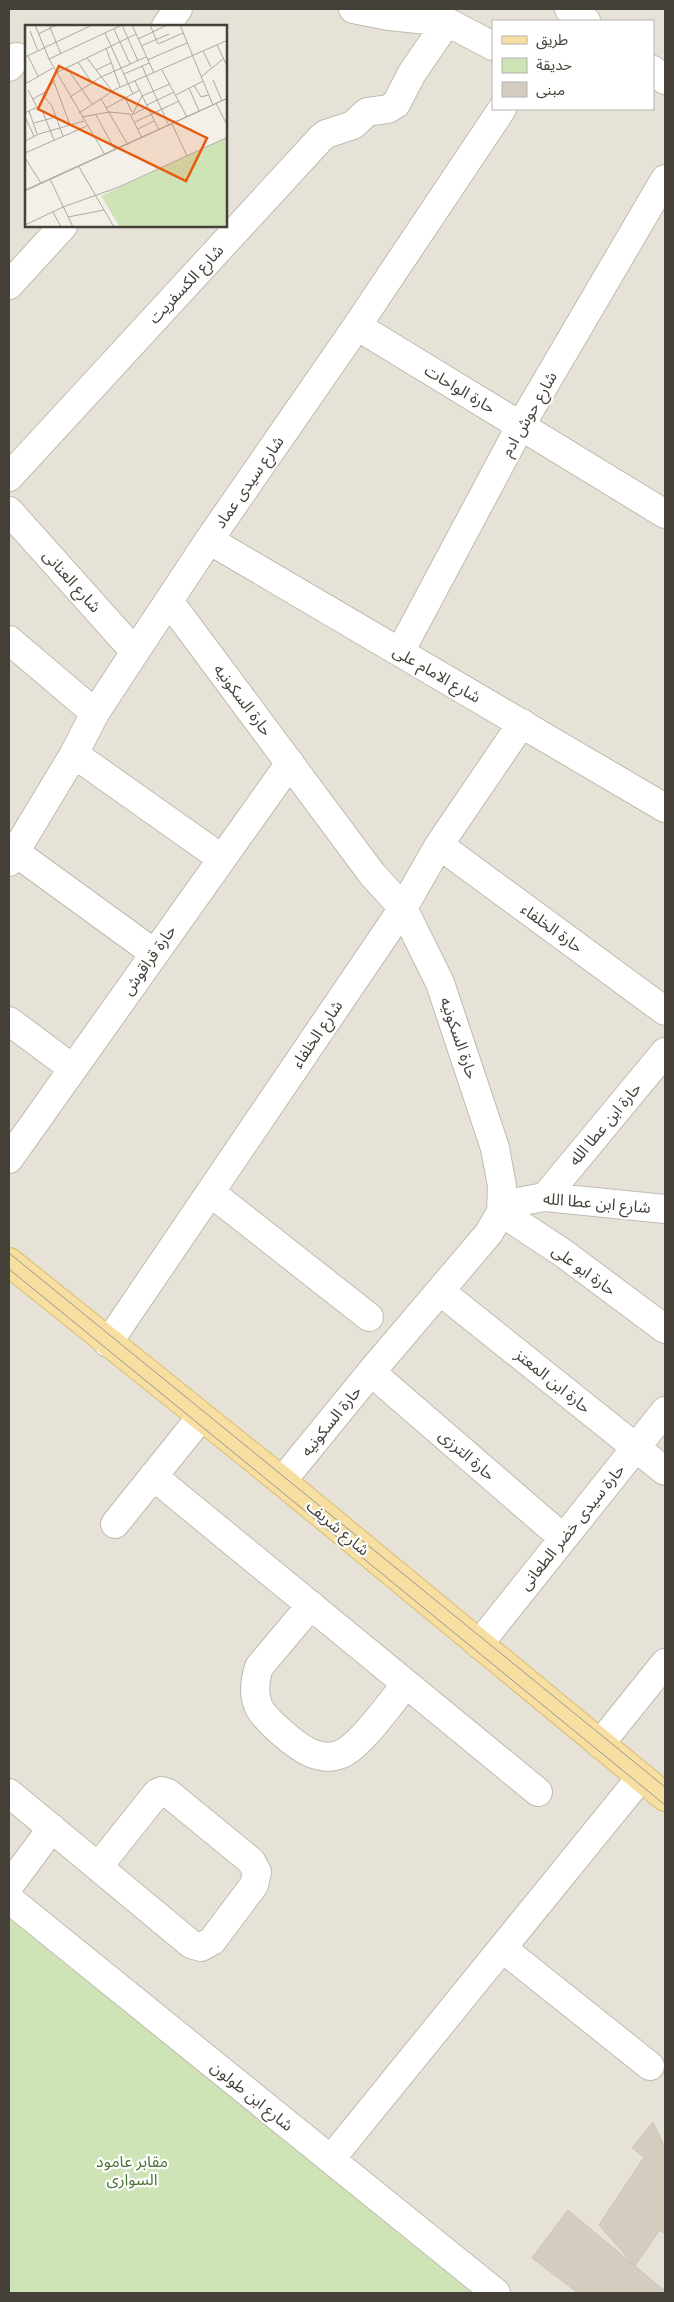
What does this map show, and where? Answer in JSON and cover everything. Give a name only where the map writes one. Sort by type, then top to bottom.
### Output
[{"type":"main road","name":"شارع شريف","points":[[9,1262],[282,1481],[665,1797]]},
{"type":"street","points":[[167,25],[178,9]]},
{"type":"street","points":[[353,9],[389,16],[447,22],[492,45]]},
{"type":"street","points":[[560,20],[568,9],[584,20]]},
{"type":"street","name":"شارع الكسفريت","points":[[9,477],[321,138],[326,134],[353,125],[368,112],[388,109],[396,104],[412,73],[447,22]]},
{"type":"street","points":[[654,71],[665,80]]},
{"type":"street","name":"شارع سيدى عماد","points":[[12,857],[74,754],[95,713],[209,540],[357,326],[501,110]]},
{"type":"street","name":"شارع حوش ادم","points":[[400,652],[521,425],[665,179]]},
{"type":"street","points":[[12,275],[62,228]]},
{"type":"street","name":"حارة الواحات","points":[[357,326],[665,514]]},
{"type":"street","name":"شارع العنانى","points":[[9,511],[135,652]]},
{"type":"street","name":"شارع الامام على","points":[[209,540],[665,808]]},
{"type":"street","name":"حارة السكونيه","points":[[169,601],[372,874],[403,908],[440,983],[495,1148],[502,1186],[501,1212],[489,1233],[371,1372],[282,1481]]},
{"type":"street","points":[[9,640],[95,713]]},
{"type":"street","name":"شارع الخلفاء","points":[[108,1343],[403,908],[439,844],[522,723]]},
{"type":"street","points":[[74,754],[221,858]]},
{"type":"street","name":"حارة قراقوش","points":[[9,1159],[290,762]]},
{"type":"street","name":"حارة الخلفاء","points":[[439,844],[665,1010]]},
{"type":"street","points":[[12,857],[154,953]]},
{"type":"street","points":[[9,1022],[72,1068]]},
{"type":"street","name":"حارة ابن عطا الله","points":[[545,1196],[665,1052]]},
{"type":"street","points":[[210,1192],[369,1318]]},
{"type":"street","name":"شارع ابن عطا الله","points":[[501,1212],[522,1201],[545,1196],[665,1209]]},
{"type":"street","name":"حارة ابو على","points":[[501,1212],[563,1253],[665,1330]]},
{"type":"street","name":"حارة ابن المعتز","points":[[440,1291],[665,1471]]},
{"type":"street","name":"حارة الترزى","points":[[371,1372],[563,1538]]},
{"type":"street","name":"حارة سيدى خضر الطعانى","points":[[479,1644],[665,1411]]},
{"type":"street","points":[[114,1524],[201,1417]]},
{"type":"street","points":[[153,1476],[538,1792]]},
{"type":"street","points":[[311,1606],[260,1667],[256,1679],[255,1692],[258,1706],[265,1717],[304,1750],[312,1754],[330,1757],[351,1749],[406,1684]]},
{"type":"street","points":[[600,1744],[665,1663]]},
{"type":"street","points":[[331,2159],[641,1777]]},
{"type":"street","points":[[9,1793],[191,1944],[201,1947],[212,1941],[254,1886],[256,1872],[251,1861],[168,1793],[162,1791],[157,1793],[98,1866]]},
{"type":"street","points":[[9,1886],[52,1828]]},
{"type":"street","name":"شارع ابن طولون","points":[[9,1899],[496,2293]]},
{"type":"street","points":[[502,1948],[650,2066]]},
{"type":"shaded area","points":[[9,9],[665,9],[665,2293],[9,2293]]},
{"type":"green space","name":"مقابر عامود السوارى","points":[[9,1911],[479,2293],[9,2293]]},
{"type":"building","points":[[653,2122],[665,2148],[665,2233],[659,2231],[635,2266],[599,2225],[644,2157],[632,2148]]},
{"type":"building","points":[[568,2210],[665,2291],[665,2293],[578,2293],[532,2258]]},
{"type":"tram line","points":[[9,1253],[665,1787]]},
{"type":"tram line","points":[[9,1269],[665,1805]]}]
